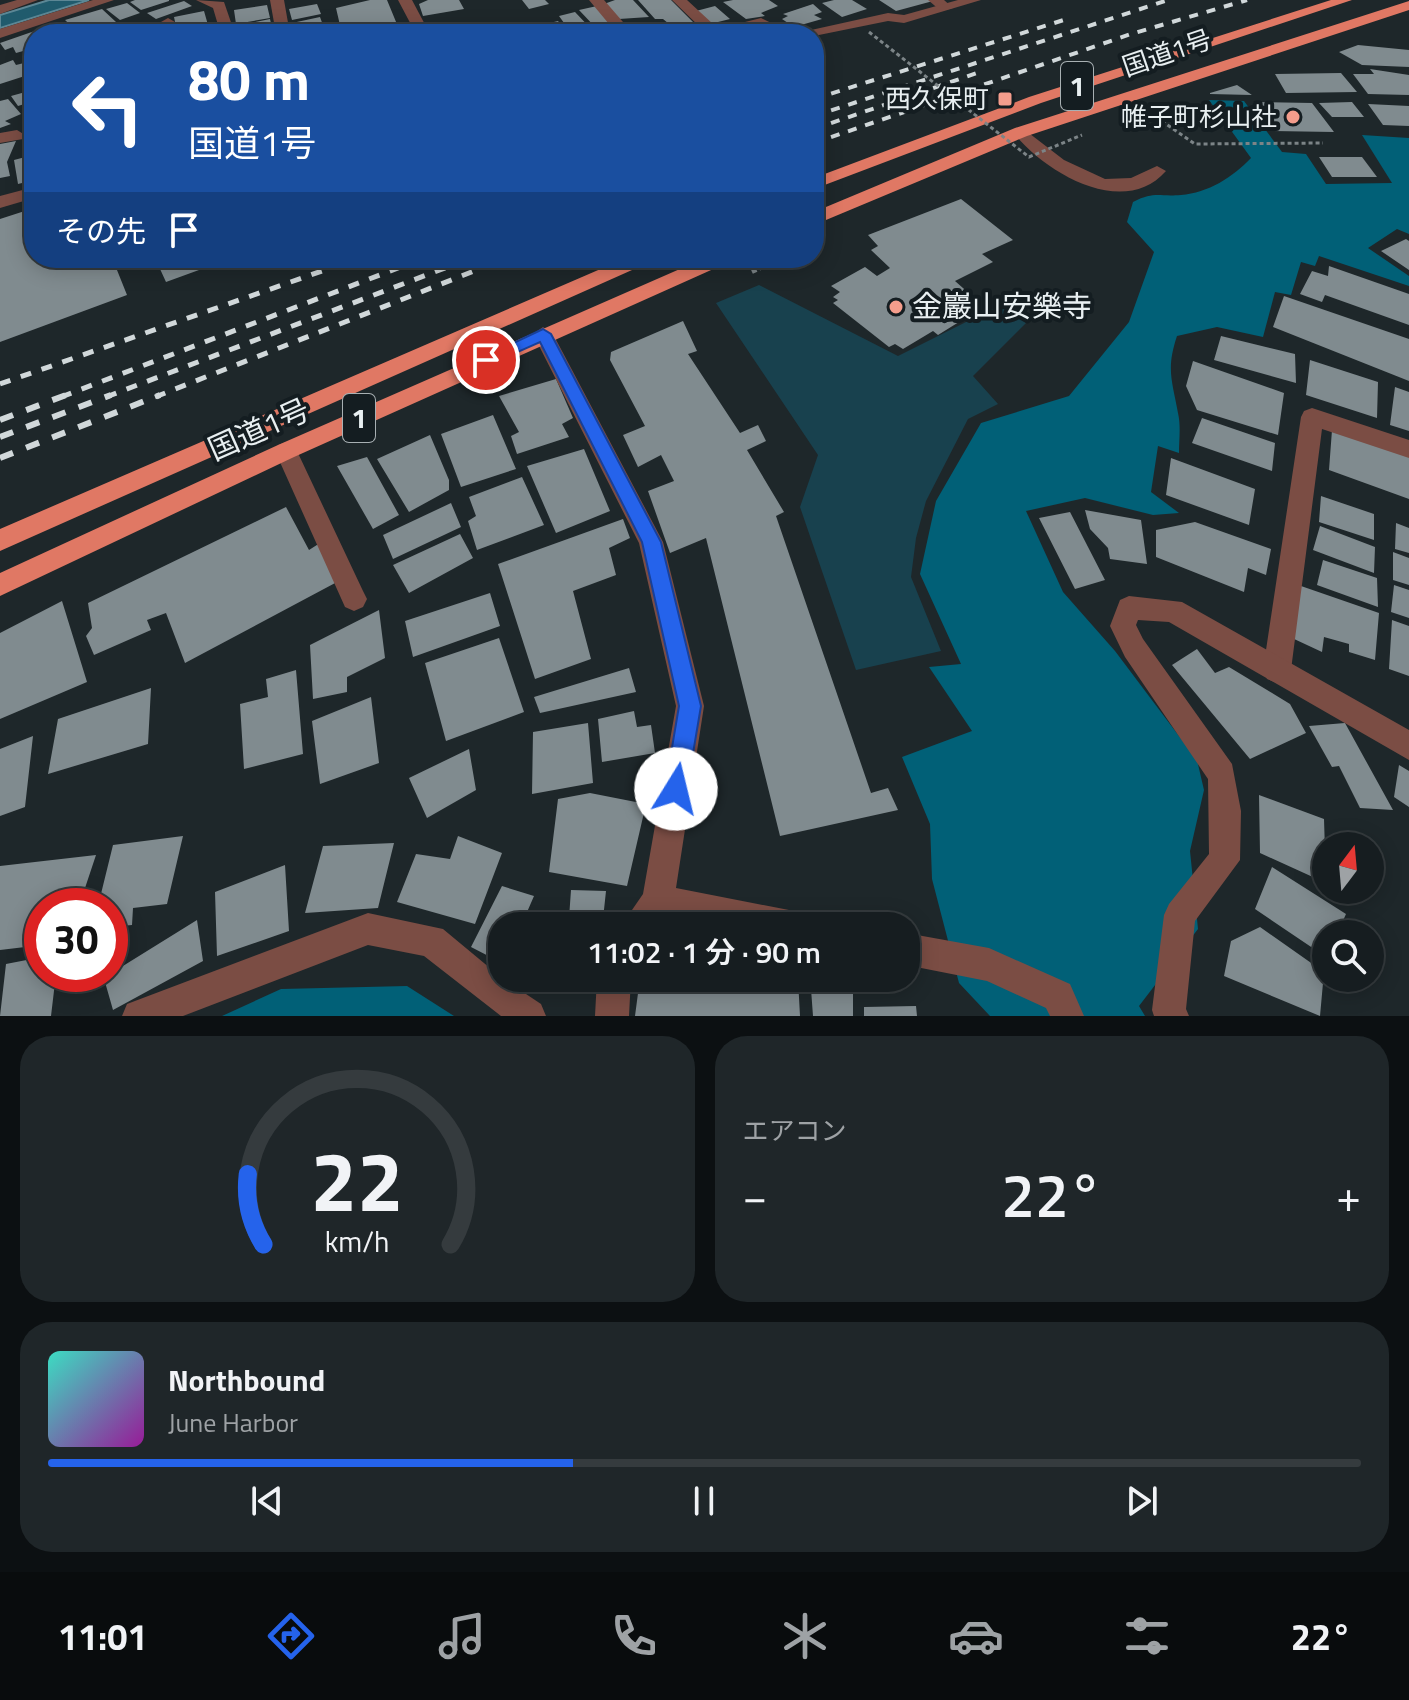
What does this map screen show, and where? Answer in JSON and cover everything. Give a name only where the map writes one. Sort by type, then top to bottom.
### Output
[{"type":"highway","name":"国道1号","points":[[824,180],[1035,100],[1345,0]]},
{"type":"highway","name":"国道1号","points":[[824,215],[1021,132],[1409,5]]},
{"type":"highway","name":"国道1号","points":[[0,540],[620,268]]},
{"type":"highway","name":"国道1号","points":[[0,585],[543,334],[698,268]]},
{"type":"street","points":[[0,10],[31,0]]},
{"type":"street","points":[[31,24],[107,0]]},
{"type":"street","points":[[203,0],[219,5],[225,24]]},
{"type":"street","points":[[277,0],[281,24]]},
{"type":"street","points":[[405,0],[418,24]]},
{"type":"street","points":[[596,0],[617,24]]},
{"type":"street","points":[[679,0],[696,24]]},
{"type":"street","points":[[863,0],[888,17]]},
{"type":"street","points":[[824,29],[888,17],[904,19],[940,4],[974,0]]},
{"type":"street","points":[[0,34],[24,26]]},
{"type":"street","points":[[1021,132],[1038,150],[1095,183],[1132,184],[1157,171]]},
{"type":"street","points":[[0,202],[24,195]]},
{"type":"street","points":[[543,334],[651,542],[690,706],[658,901],[649,912]]},
{"type":"street","points":[[1277,670],[1312,417],[1409,449]]},
{"type":"street","points":[[286,451],[354,599]]},
{"type":"street","points":[[1172,1016],[1169,1010],[1180,915],[1224,860],[1226,811],[1222,774],[1128,637],[1123,626],[1129,608],[1173,610],[1409,746]]},
{"type":"street","points":[[658,901],[716,912]]},
{"type":"street","points":[[139,1016],[368,929],[431,941],[529,1016]]},
{"type":"street","points":[[920,952],[989,965],[1058,996],[1067,1016]]},
{"type":"street","points":[[612,1016],[613,992]]},
{"type":"path","points":[[869,32],[1029,157],[1082,135]]},
{"type":"path","points":[[1150,111],[1173,132],[1195,144],[1323,143]]},
{"type":"shaded area","points":[[49,0],[89,0],[0,28],[0,15]]},
{"type":"shaded area","points":[[1209,100],[1244,101],[1282,152],[1306,154],[1326,184],[1392,183],[1362,135],[1409,138],[1409,234],[1397,229],[1368,248],[1409,276],[1409,286],[1319,256],[1315,266],[1301,262],[1291,295],[1275,292],[1263,337],[1217,327],[1177,336],[1171,366],[1179,423],[1179,453],[1158,446],[1151,492],[1179,513],[1153,515],[1085,498],[1026,511],[1063,592],[1115,651],[1197,760],[1204,790],[1190,851],[1198,929],[1139,1006],[1145,1016],[990,1016],[959,983],[932,879],[930,824],[902,757],[972,731],[929,667],[961,664],[920,574],[936,501],[981,423],[1069,396],[1129,322],[1154,252],[1127,222],[1133,202],[1152,195],[1201,191],[1228,178],[1251,158]]},
{"type":"shaded area","points":[[759,285],[898,356],[1000,305],[1026,323],[973,376],[998,404],[968,419],[926,501],[916,538],[911,577],[941,651],[856,670],[800,507],[818,455],[716,303]]},
{"type":"shaded area","points":[[407,986],[454,1016],[222,1016],[281,989]]},
{"type":"building","points":[[370,0],[387,0],[397,24],[340,24],[336,8]]},
{"type":"building","points":[[428,0],[459,0],[464,9],[423,16],[419,4]]},
{"type":"building","points":[[522,0],[545,0],[549,4],[529,9]]},
{"type":"building","points":[[615,0],[633,0],[649,17],[619,19],[604,4]]},
{"type":"building","points":[[638,0],[671,0],[693,22],[669,24],[663,19],[655,19]]},
{"type":"building","points":[[769,0],[778,6],[761,13],[765,16],[746,19],[723,2]]},
{"type":"building","points":[[852,0],[867,9],[842,17],[822,3]]},
{"type":"building","points":[[879,0],[933,0],[933,1],[896,11]]},
{"type":"building","points":[[169,1],[141,10],[130,2]]},
{"type":"building","points":[[184,1],[192,6],[156,19],[147,13]]},
{"type":"building","points":[[127,3],[140,13],[120,20],[106,9]]},
{"type":"building","points":[[317,4],[321,14],[292,20],[289,9]]},
{"type":"building","points":[[813,4],[822,12],[814,15],[822,19],[790,24],[782,19],[788,16],[783,14]]},
{"type":"building","points":[[267,5],[270,18],[236,24],[234,10]]},
{"type":"building","points":[[597,6],[614,23],[592,24],[579,10]]},
{"type":"building","points":[[715,6],[730,19],[710,24],[696,11]]},
{"type":"building","points":[[102,9],[116,22],[69,24],[65,20]]},
{"type":"building","points":[[204,11],[208,24],[176,24],[174,17]]},
{"type":"building","points":[[575,12],[586,24],[565,24],[559,16]]},
{"type":"building","points":[[320,17],[323,24],[292,24]]},
{"type":"building","points":[[270,19],[271,24],[245,24]]},
{"type":"building","points":[[24,35],[24,51],[16,53],[13,47],[5,50],[0,43]]},
{"type":"building","points":[[1358,45],[1409,50],[1409,67],[1362,65],[1339,52]]},
{"type":"building","points":[[13,60],[16,65],[24,63],[24,76],[0,84],[0,65]]},
{"type":"building","points":[[1370,69],[1409,75],[1409,95],[1368,94],[1353,74],[1374,74]]},
{"type":"building","points":[[1341,73],[1357,92],[1286,93],[1275,74]]},
{"type":"building","points":[[1237,85],[1252,95],[1210,94],[1210,93]]},
{"type":"building","points":[[24,92],[24,104],[18,106],[11,96]]},
{"type":"building","points":[[8,99],[21,114],[5,121],[11,124],[0,128],[0,101]]},
{"type":"building","name":"帷子町杉山社","points":[[1253,102],[1312,103],[1334,132],[1273,131]]},
{"type":"building","points":[[1352,102],[1364,117],[1332,117],[1319,103]]},
{"type":"building","points":[[1368,104],[1409,106],[1409,126],[1383,125]]},
{"type":"building","points":[[16,141],[7,162],[10,176],[0,178],[0,144]]},
{"type":"building","points":[[24,157],[24,182],[18,184],[14,160]]},
{"type":"building","points":[[1319,157],[1362,157],[1377,177],[1332,177]]},
{"type":"building","points":[[961,199],[1013,240],[982,254],[993,262],[955,281],[980,303],[959,312],[967,317],[938,335],[933,331],[903,349],[895,344],[889,347],[833,303],[838,300],[833,297],[840,292],[831,286],[865,267],[877,276],[890,268],[871,250],[878,246],[868,235]]},
{"type":"building","points":[[24,211],[24,268],[116,268],[127,295],[0,342],[0,219]]},
{"type":"building","points":[[1406,239],[1409,241],[1409,270],[1381,251]]},
{"type":"building","points":[[1329,266],[1409,294],[1409,325],[1325,295],[1322,302],[1300,294],[1312,271],[1328,276]]},
{"type":"building","points":[[160,268],[204,268],[166,282]]},
{"type":"building","points":[[1284,296],[1409,339],[1409,381],[1273,327]]},
{"type":"building","points":[[683,321],[697,351],[688,354],[740,433],[758,425],[766,441],[747,450],[784,512],[776,516],[871,793],[888,788],[898,810],[780,836],[706,538],[670,553],[648,491],[674,481],[661,455],[638,467],[623,435],[645,426],[610,360],[611,352]]},
{"type":"building","points":[[1221,336],[1295,354],[1296,383],[1214,360]]},
{"type":"building","points":[[1310,360],[1378,382],[1377,418],[1306,395]]},
{"type":"building","points":[[1193,361],[1284,393],[1278,435],[1197,410],[1186,386]]},
{"type":"building","points":[[556,379],[573,418],[562,424],[569,437],[517,454],[511,436],[519,432],[499,396]]},
{"type":"building","points":[[1395,387],[1409,392],[1409,431],[1390,425]]},
{"type":"building","points":[[493,415],[516,469],[461,487],[441,434]]},
{"type":"building","points":[[1202,418],[1275,443],[1272,471],[1192,443]]},
{"type":"building","points":[[1332,430],[1409,455],[1409,499],[1329,470]]},
{"type":"building","points":[[430,435],[449,480],[449,490],[409,512],[377,459]]},
{"type":"building","points":[[584,449],[610,511],[556,533],[527,466]]},
{"type":"building","points":[[367,457],[399,515],[373,529],[337,466]]},
{"type":"building","points":[[1171,458],[1255,489],[1249,525],[1166,495]]},
{"type":"building","points":[[522,477],[544,525],[477,550],[468,521],[476,516],[469,497]]},
{"type":"building","points":[[1321,496],[1374,514],[1374,540],[1319,522]]},
{"type":"building","points":[[451,503],[461,527],[393,559],[383,535]]},
{"type":"building","points":[[286,507],[309,550],[320,543],[337,582],[185,663],[166,613],[147,620],[151,630],[94,655],[86,636],[92,628],[88,603]]},
{"type":"building","points":[[1085,510],[1141,520],[1147,564],[1110,559],[1108,548],[1090,529]]},
{"type":"building","points":[[1070,512],[1105,580],[1075,589],[1039,518]]},
{"type":"building","points":[[623,519],[630,538],[609,548],[616,575],[573,591],[591,659],[535,679],[498,564]]},
{"type":"building","points":[[1195,522],[1271,549],[1266,575],[1248,568],[1244,592],[1156,557],[1156,530]]},
{"type":"building","points":[[1396,523],[1409,528],[1409,553],[1395,549]]},
{"type":"building","points":[[1320,526],[1375,547],[1374,573],[1313,550]]},
{"type":"building","points":[[460,534],[473,558],[409,593],[393,565]]},
{"type":"building","points":[[1393,552],[1409,558],[1409,585],[1393,580]]},
{"type":"building","points":[[1323,560],[1377,578],[1378,607],[1317,585]]},
{"type":"building","points":[[1394,585],[1409,590],[1409,618],[1391,612]]},
{"type":"building","points":[[1301,586],[1379,613],[1375,660],[1349,652],[1349,644],[1324,637],[1322,652],[1292,638]]},
{"type":"building","points":[[490,593],[500,626],[413,657],[405,621]]},
{"type":"building","points":[[62,601],[87,682],[0,719],[0,633]]},
{"type":"building","points":[[379,610],[385,658],[347,677],[347,692],[313,699],[310,645]]},
{"type":"building","points":[[1392,620],[1409,626],[1409,676],[1389,669]]},
{"type":"building","points":[[499,638],[524,712],[446,741],[425,663]]},
{"type":"building","points":[[1197,649],[1215,673],[1229,667],[1290,704],[1306,733],[1250,759],[1172,665]]},
{"type":"building","points":[[629,668],[636,692],[540,713],[534,697]]},
{"type":"building","points":[[296,670],[303,754],[244,769],[240,704],[268,697],[266,679]]},
{"type":"building","points":[[151,688],[148,744],[48,774],[58,719]]},
{"type":"building","points":[[371,697],[379,763],[320,784],[312,721]]},
{"type":"building","points":[[634,711],[637,727],[651,725],[655,753],[602,762],[598,719]]},
{"type":"building","points":[[588,723],[593,783],[532,794],[533,732]]},
{"type":"building","points":[[1345,723],[1393,810],[1360,808],[1339,766],[1332,767],[1309,726]]},
{"type":"building","points":[[33,736],[25,807],[0,816],[0,749]]},
{"type":"building","points":[[469,749],[476,790],[427,818],[409,778]]},
{"type":"building","points":[[1399,765],[1409,771],[1409,807],[1394,797]]},
{"type":"building","points":[[590,793],[646,804],[627,886],[549,872],[558,799]]},
{"type":"building","points":[[1259,795],[1324,819],[1324,832],[1312,832],[1312,877],[1260,853]]},
{"type":"building","points":[[183,836],[167,904],[133,908],[132,925],[128,925],[128,888],[102,888],[113,845]]},
{"type":"building","points":[[458,836],[502,853],[475,924],[397,902],[416,854],[450,859]]},
{"type":"building","points":[[394,843],[378,908],[305,913],[323,846]]},
{"type":"building","points":[[96,855],[85,888],[24,888],[24,947],[0,950],[0,866]]},
{"type":"building","points":[[285,865],[289,931],[217,956],[215,892]]},
{"type":"building","points":[[1272,867],[1312,892],[1312,904],[1330,904],[1346,914],[1343,920],[1312,920],[1312,948],[1255,909]]},
{"type":"building","points":[[502,886],[534,896],[527,912],[489,912]]},
{"type":"building","points":[[571,890],[606,891],[604,912],[569,912]]},
{"type":"building","points":[[488,914],[488,956],[471,947]]},
{"type":"building","points":[[197,920],[203,961],[113,1010],[108,992],[128,992],[128,963]]},
{"type":"building","points":[[1260,927],[1312,964],[1312,992],[1322,992],[1320,1016],[1224,976],[1231,941]]},
{"type":"building","points":[[24,960],[24,992],[54,992],[51,1016],[0,1016],[6,964]]},
{"type":"building","points":[[638,992],[799,992],[800,1016],[635,1016]]},
{"type":"building","points":[[811,992],[853,994],[853,1016],[813,1016]]},
{"type":"building","points":[[916,1006],[917,1016],[864,1016],[864,1007]]},
{"type":"railway","points":[[824,113],[1168,0]]},
{"type":"railway","points":[[824,140],[1131,34],[1247,0]]},
{"type":"railway","points":[[824,96],[1070,18]]},
{"type":"railway","points":[[824,126],[977,73]]},
{"type":"railway","points":[[0,384],[331,268]]},
{"type":"railway","points":[[61,397],[398,268]]},
{"type":"railway","points":[[106,397],[445,268]]},
{"type":"railway","points":[[155,397],[482,268]]},
{"type":"railway","points":[[0,420],[66,395]]},
{"type":"railway","points":[[0,437],[111,395]]},
{"type":"railway","points":[[0,458],[160,395]]},
{"type":"place","name":"西久保町","points":[[1005,99]]},
{"type":"place","name":"帷子町杉山社","points":[[1293,117]]},
{"type":"place","name":"金巖山安樂寺","points":[[896,307]]},
{"type":"route","points":[[486,360],[543,334],[651,542],[690,706],[676,789]]}]
